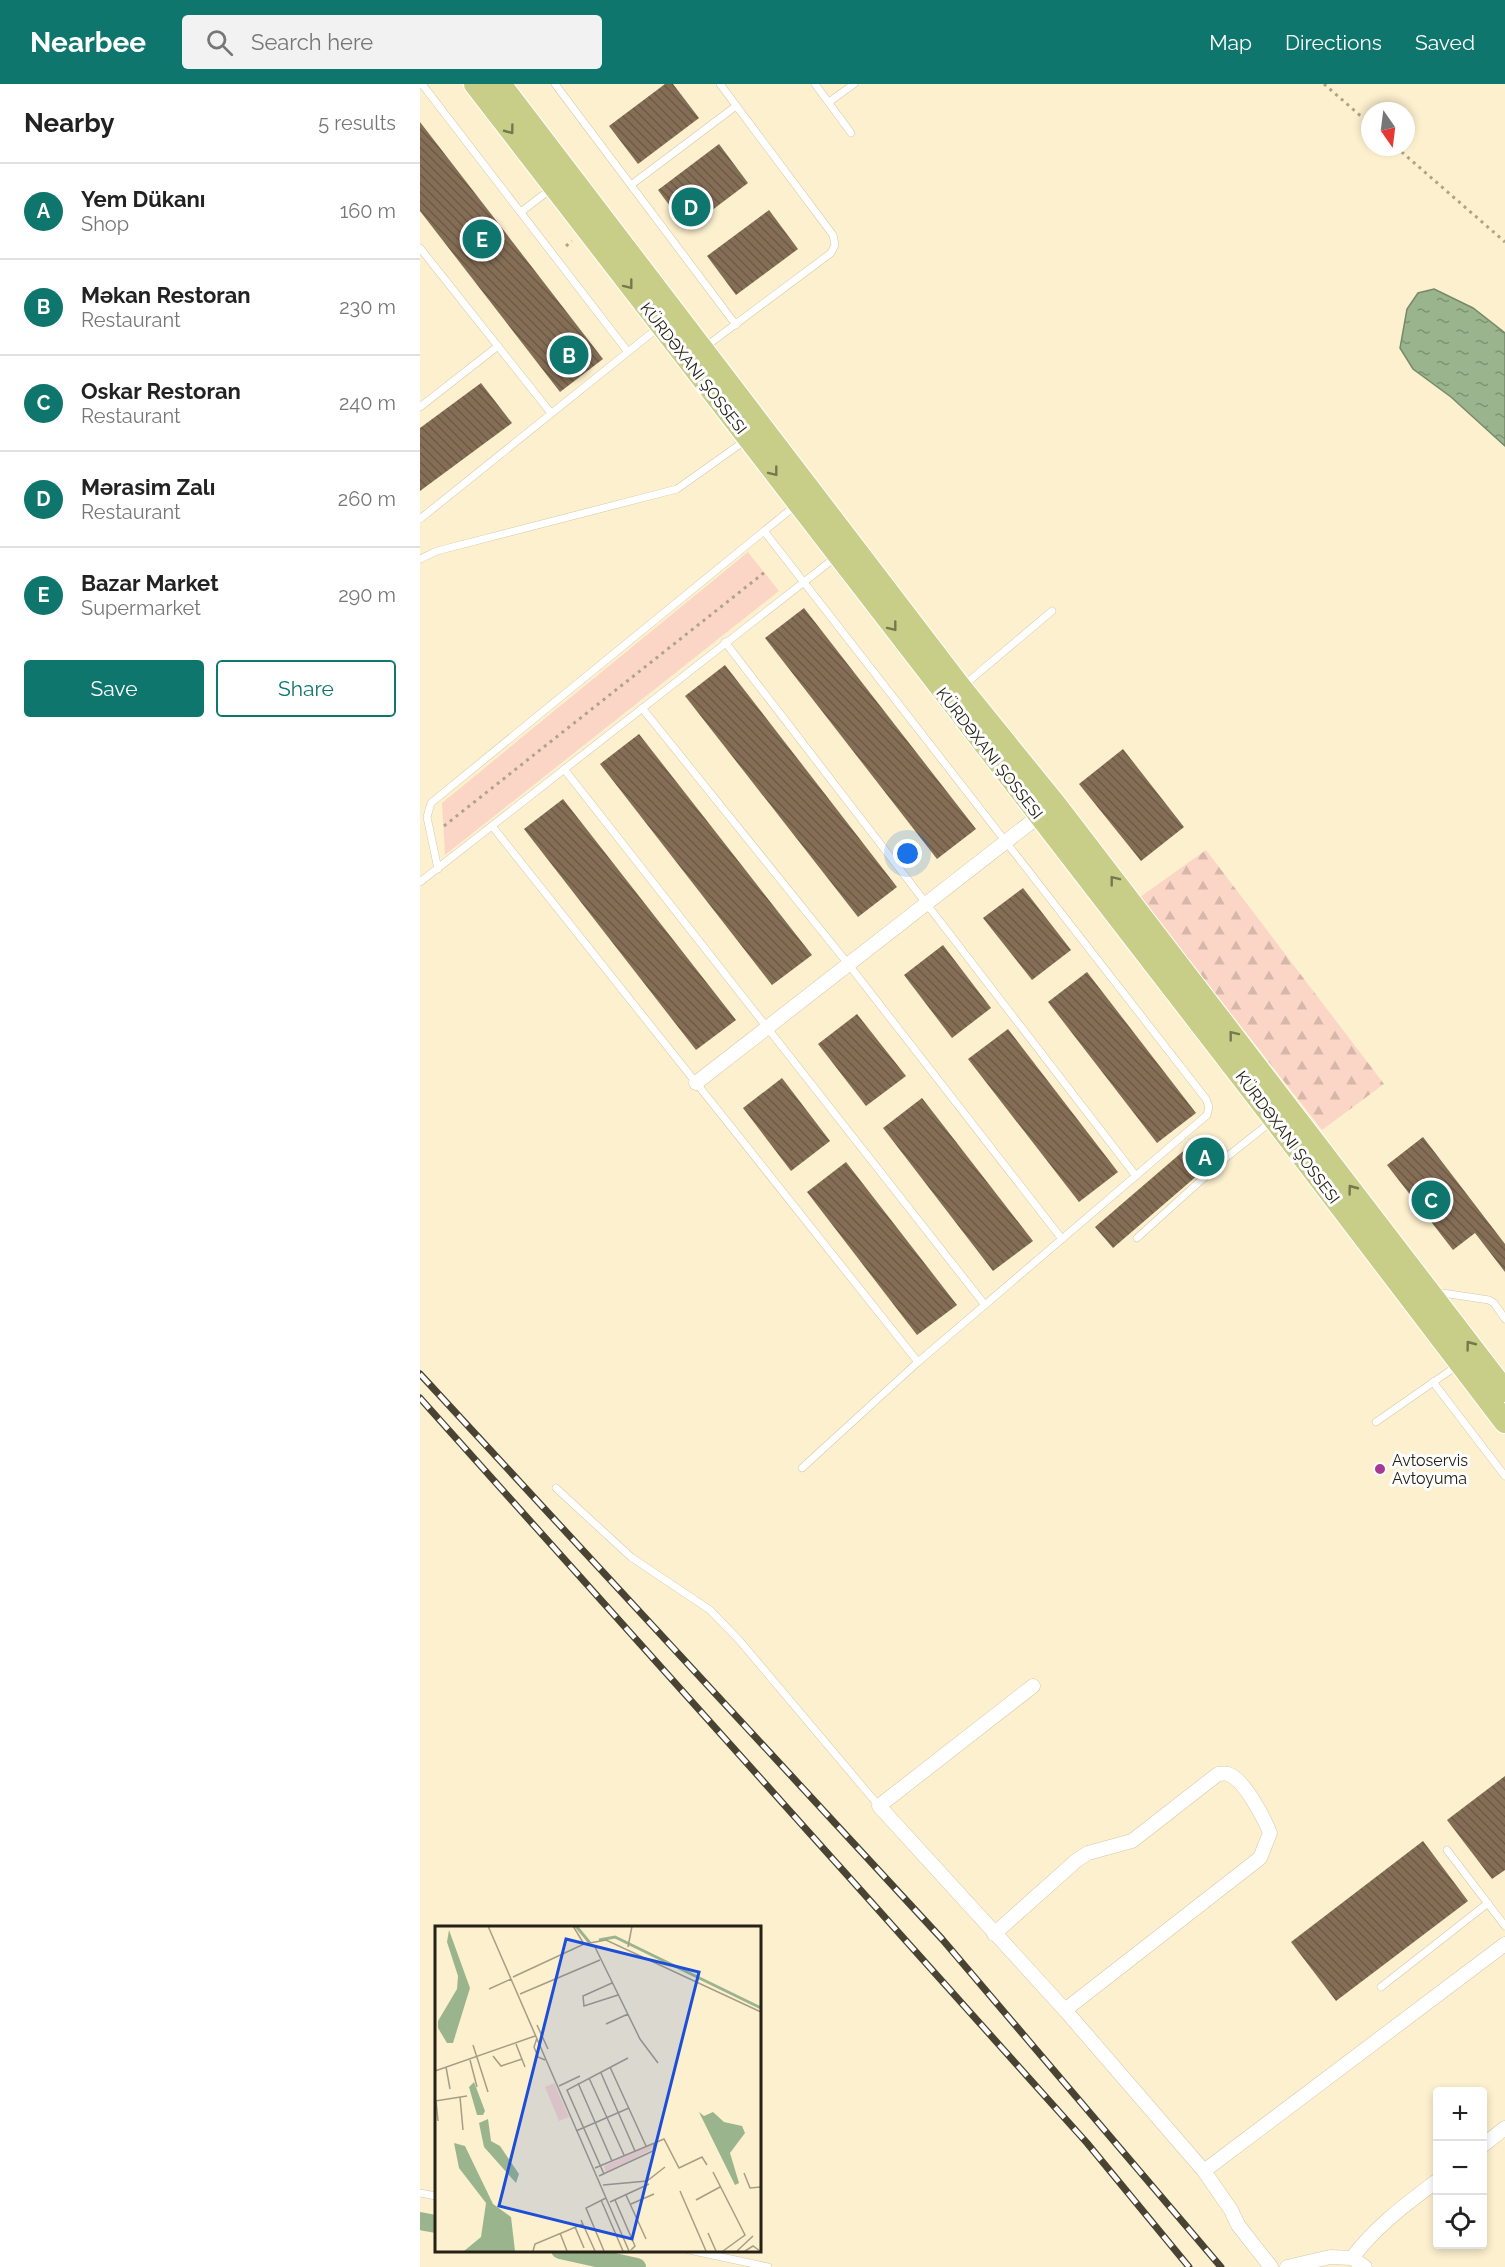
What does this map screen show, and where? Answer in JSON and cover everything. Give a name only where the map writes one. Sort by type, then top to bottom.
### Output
[{"type":"main road","points":[[475,84],[838,555],[1047,810],[1430,1292],[1505,1391]]},
{"type":"main road","points":[[500,84],[962,688],[1047,810],[1274,1119],[1505,1422]]},
{"type":"street","points":[[696,1083],[1047,810]]},
{"type":"street","points":[[1033,1686],[879,1806],[1065,2010],[1204,2171],[1231,2210],[1238,2225],[1270,2267]]},
{"type":"street","points":[[994,1934],[1082,1857],[1132,1841],[1218,1774],[1228,1774],[1239,1782],[1263,1815],[1270,1833],[1260,1858],[1065,2010]]},
{"type":"street","points":[[1204,2171],[1505,1944]]},
{"type":"street","points":[[1487,2141],[1505,2128]]},
{"type":"street","points":[[1352,2258],[1367,2238],[1387,2219],[1433,2183]]},
{"type":"street","points":[[1287,2267],[1330,2257],[1352,2258],[1365,2267]]},
{"type":"lane","points":[[422,84],[628,352]]},
{"type":"lane","points":[[555,84],[736,325]]},
{"type":"lane","points":[[703,349],[831,253],[835,245],[833,235],[720,84]]},
{"type":"lane","points":[[815,84],[851,133]]},
{"type":"lane","points":[[829,102],[854,84]]},
{"type":"lane","points":[[631,185],[736,105]]},
{"type":"lane","points":[[521,212],[554,187]]},
{"type":"lane","points":[[420,248],[551,413]]},
{"type":"lane","points":[[420,519],[661,326]]},
{"type":"lane","points":[[420,407],[498,346]]},
{"type":"lane","points":[[420,559],[437,551],[677,489],[748,438]]},
{"type":"lane","points":[[438,869],[427,817],[431,802],[798,504]]},
{"type":"lane","points":[[764,531],[1206,1099],[1209,1107],[1207,1115],[918,1362],[802,1468]]},
{"type":"lane","points":[[420,882],[838,555]]},
{"type":"lane","points":[[962,688],[1052,610]]},
{"type":"lane","points":[[725,642],[1136,1176]]},
{"type":"lane","points":[[642,708],[849,965],[1062,1239]]},
{"type":"lane","points":[[564,769],[985,1305]]},
{"type":"lane","points":[[492,826],[918,1362]]},
{"type":"lane","points":[[1137,1238],[1228,1156],[1274,1119]]},
{"type":"lane","points":[[1430,1292],[1489,1300],[1505,1319]]},
{"type":"lane","points":[[1376,1422],[1460,1363]]},
{"type":"lane","points":[[1433,1382],[1505,1476]]},
{"type":"lane","points":[[556,1488],[631,1557],[710,1610],[739,1640],[879,1806]]},
{"type":"lane","points":[[1447,1850],[1505,1926]]},
{"type":"lane","points":[[1381,1987],[1488,1903]]},
{"type":"lane","points":[[420,2193],[435,2196]]},
{"type":"lane","points":[[697,2252],[768,2267]]},
{"type":"path","points":[[1324,84],[1361,116]]},
{"type":"path","points":[[1406,156],[1505,242]]},
{"type":"path","points":[[444,826],[765,572]]},
{"type":"green space","points":[[748,552],[779,591],[445,855],[442,803]]},
{"type":"green space","points":[[1206,850],[1384,1084],[1322,1130],[1140,897]]},
{"type":"water","points":[[1434,289],[1473,308],[1505,333],[1505,446],[1451,397],[1413,369],[1400,348],[1407,309],[1418,293]]},
{"type":"building","points":[[665,84],[673,84],[699,118],[638,164],[609,126]]},
{"type":"building","points":[[420,122],[603,359],[560,392],[420,211]]},
{"type":"building","points":[[719,144],[748,183],[687,229],[658,190]]},
{"type":"building","points":[[769,210],[798,249],[736,295],[707,256]]},
{"type":"building","points":[[481,383],[512,423],[420,491],[420,428]]},
{"type":"building","points":[[804,608],[976,829],[937,859],[765,638]]},
{"type":"building","points":[[725,665],[897,887],[858,917],[685,696]]},
{"type":"building","points":[[639,734],[812,955],[772,985],[600,764]]},
{"type":"building","points":[[1123,749],[1184,827],[1141,861],[1079,784]]},
{"type":"building","points":[[563,799],[736,1020],[696,1050],[524,829]]},
{"type":"building","points":[[1023,888],[1071,950],[1032,980],[983,918]]},
{"type":"building","points":[[943,945],[991,1008],[952,1038],[904,975]]},
{"type":"building","points":[[1087,972],[1196,1113],[1157,1143],[1048,1002]]},
{"type":"building","points":[[857,1014],[906,1076],[866,1106],[818,1044]]},
{"type":"building","points":[[1008,1029],[1118,1172],[1079,1202],[968,1059]]},
{"type":"building","points":[[782,1078],[830,1141],[791,1171],[743,1108]]},
{"type":"building","points":[[922,1098],[1033,1241],[993,1271],[883,1128]]},
{"type":"building","points":[[1202,1135],[1220,1156],[1113,1248],[1095,1227]]},
{"type":"building","points":[[1423,1137],[1505,1244],[1505,1272],[1475,1233],[1453,1250],[1387,1165]]},
{"type":"building","points":[[846,1162],[957,1305],[917,1335],[807,1192]]},
{"type":"building","points":[[1505,1776],[1505,1870],[1492,1879],[1447,1820]]},
{"type":"building","points":[[1423,1841],[1468,1901],[1336,2001],[1291,1942]]},
{"type":"waterway","points":[[420,2221],[435,2224]]},
{"type":"waterway","points":[[569,2252],[637,2267]]},
{"type":"railway","points":[[420,1374],[942,1939],[1221,2267]]},
{"type":"railway","points":[[420,1398],[1087,2143],[1189,2267]]},
{"type":"place","name":"Mərasim Zalı","points":[[691,207]]},
{"type":"place","name":"Bazar Market","points":[[482,239]]},
{"type":"place","name":"Məkan Restoran","points":[[569,355]]},
{"type":"place","name":"Yem Dükanı","points":[[1205,1157]]},
{"type":"place","name":"Oskar Restoran","points":[[1431,1200]]},
{"type":"place","name":"Avtoservis Avtoyuma","points":[[1380,1469]]}]
